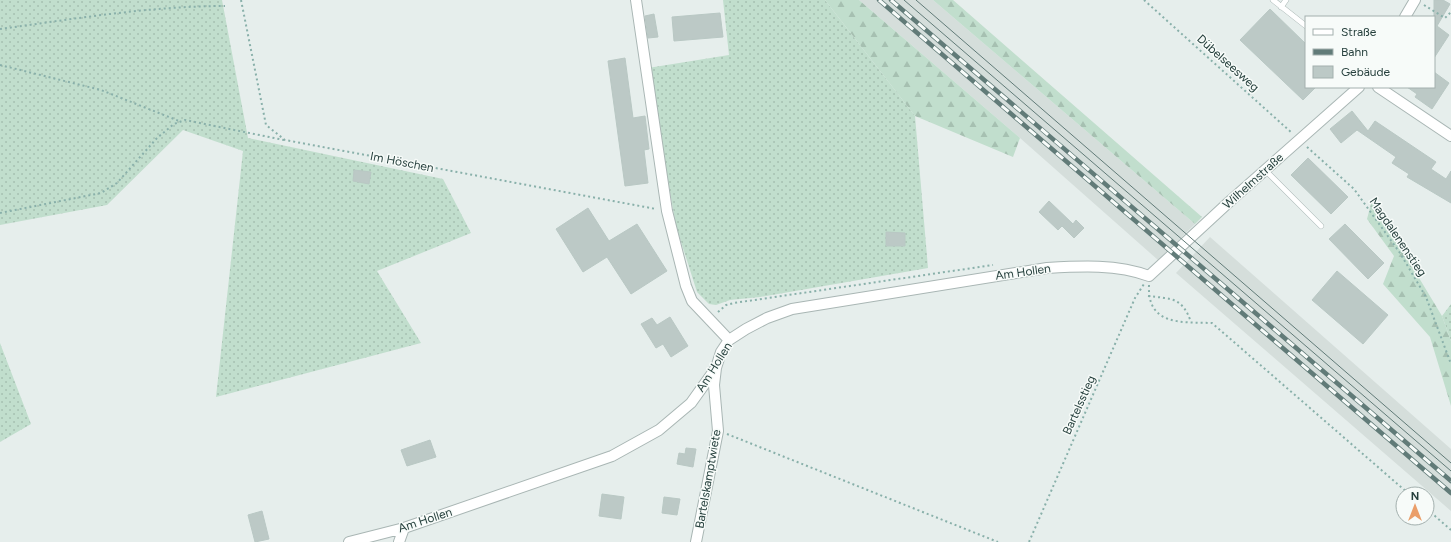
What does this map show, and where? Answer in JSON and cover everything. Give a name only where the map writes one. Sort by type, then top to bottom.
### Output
[{"type":"street","points":[[636,0],[667,211],[686,286],[692,301],[730,340]]},
{"type":"street","points":[[1406,16],[1419,2]]},
{"type":"street","name":"Wilhelmstraße","points":[[1149,276],[1358,88]]},
{"type":"street","points":[[1379,88],[1451,136]]},
{"type":"street","name":"Am Hollen","points":[[349,542],[404,528],[612,456],[659,430],[691,402],[716,368],[721,352],[730,340],[746,329],[792,309],[1047,268],[1079,266],[1120,269],[1136,271],[1149,276]]},
{"type":"street","name":"Bartelskamptwiete","points":[[696,542],[718,431],[714,385],[716,368]]},
{"type":"street","points":[[399,542],[404,528]]},
{"type":"lane","points":[[1273,0],[1305,25]]},
{"type":"lane","points":[[1281,7],[1286,0]]},
{"type":"lane","points":[[1265,170],[1321,226]]},
{"type":"path","name":"Im Höschen","points":[[242,0],[266,125],[285,140],[667,211]]},
{"type":"path","name":"Dübelseesweg","points":[[1144,0],[1299,140]]},
{"type":"path","points":[[1419,2],[1445,18],[1451,12]]},
{"type":"path","points":[[0,30],[86,17],[184,7],[225,6]]},
{"type":"path","points":[[0,66],[101,90],[180,122]]},
{"type":"path","points":[[0,213],[101,193],[117,183],[157,138],[174,124],[185,120],[285,140]]},
{"type":"path","name":"Magdalenenstieg","points":[[1299,140],[1354,189],[1393,242],[1426,297],[1451,364]]},
{"type":"path","points":[[712,322],[720,309],[726,305],[997,264]]},
{"type":"path","points":[[1149,276],[1148,296],[1150,302],[1160,316],[1177,322],[1212,323],[1400,486]]},
{"type":"path","name":"Bartelsstieg","points":[[1029,542],[1135,298],[1149,276]]},
{"type":"path","points":[[1148,296],[1177,300],[1186,309],[1191,322]]},
{"type":"path","points":[[718,431],[998,542]]},
{"type":"path","points":[[1435,516],[1451,530]]},
{"type":"shaded area","points":[[859,0],[933,0],[1195,224],[1158,260],[1020,138]]},
{"type":"shaded area","points":[[1210,237],[1451,449],[1451,511],[1435,497],[1435,486],[1422,486],[1176,273]]},
{"type":"green space","points":[[0,0],[222,0],[248,138],[443,179],[471,233],[377,271],[421,343],[216,397],[243,151],[183,130],[107,205],[0,225]]},
{"type":"green space","points":[[723,0],[825,0],[915,116],[928,268],[760,297],[730,300],[716,305],[709,304],[697,292],[676,226],[648,68],[729,55]]},
{"type":"green space","points":[[825,0],[859,0],[1020,138],[1013,157],[915,116]]},
{"type":"green space","points":[[933,0],[953,0],[1202,217],[1195,224]]},
{"type":"green space","points":[[1372,200],[1442,316],[1451,341],[1451,406],[1430,337],[1383,284],[1394,256],[1367,219]]},
{"type":"green space","points":[[1451,304],[1451,341],[1442,316]]},
{"type":"green space","points":[[0,343],[31,424],[0,442]]},
{"type":"building","points":[[1434,0],[1443,0],[1450,4],[1437,26],[1449,35],[1435,56],[1435,16]]},
{"type":"building","points":[[1270,9],[1305,43],[1305,88],[1315,88],[1303,100],[1240,40]]},
{"type":"building","points":[[720,13],[723,37],[674,41],[672,17]]},
{"type":"building","points":[[654,14],[658,37],[648,38],[645,16]]},
{"type":"building","points":[[625,58],[633,118],[645,116],[649,149],[644,150],[648,183],[625,186],[608,61]]},
{"type":"building","points":[[1435,73],[1449,83],[1432,109],[1415,97],[1417,94],[1408,88],[1435,88]]},
{"type":"building","points":[[1352,111],[1368,131],[1375,121],[1436,162],[1431,169],[1446,179],[1451,171],[1451,203],[1407,177],[1409,174],[1392,163],[1396,157],[1357,130],[1341,143],[1330,129]]},
{"type":"building","points":[[1308,158],[1348,197],[1331,214],[1291,175]]},
{"type":"building","points":[[354,170],[371,172],[369,184],[353,181]]},
{"type":"building","points":[[1049,201],[1073,224],[1076,220],[1084,228],[1074,238],[1062,226],[1058,230],[1039,212]]},
{"type":"building","points":[[588,208],[609,241],[637,224],[667,271],[631,294],[607,257],[583,272],[556,229]]},
{"type":"building","points":[[1345,224],[1384,263],[1368,279],[1329,239]]},
{"type":"building","points":[[886,232],[905,233],[905,246],[886,246]]},
{"type":"building","points":[[1337,271],[1388,315],[1363,344],[1312,300]]},
{"type":"building","points":[[670,317],[688,346],[671,357],[663,344],[656,348],[641,324],[652,318],[657,325]]},
{"type":"building","points":[[430,440],[436,457],[407,466],[401,450]]},
{"type":"building","points":[[686,448],[696,449],[693,467],[677,464],[679,453],[685,454]]},
{"type":"building","points":[[602,494],[624,497],[621,519],[599,516]]},
{"type":"building","points":[[664,497],[680,499],[677,515],[662,513]]},
{"type":"building","points":[[262,511],[269,539],[255,542],[248,515]]},
{"type":"tram line","points":[[904,0],[1451,471]]},
{"type":"tram line","points":[[916,0],[1451,463]]},
{"type":"railway","points":[[879,0],[1451,493]]},
{"type":"railway","points":[[891,0],[1451,481]]}]
